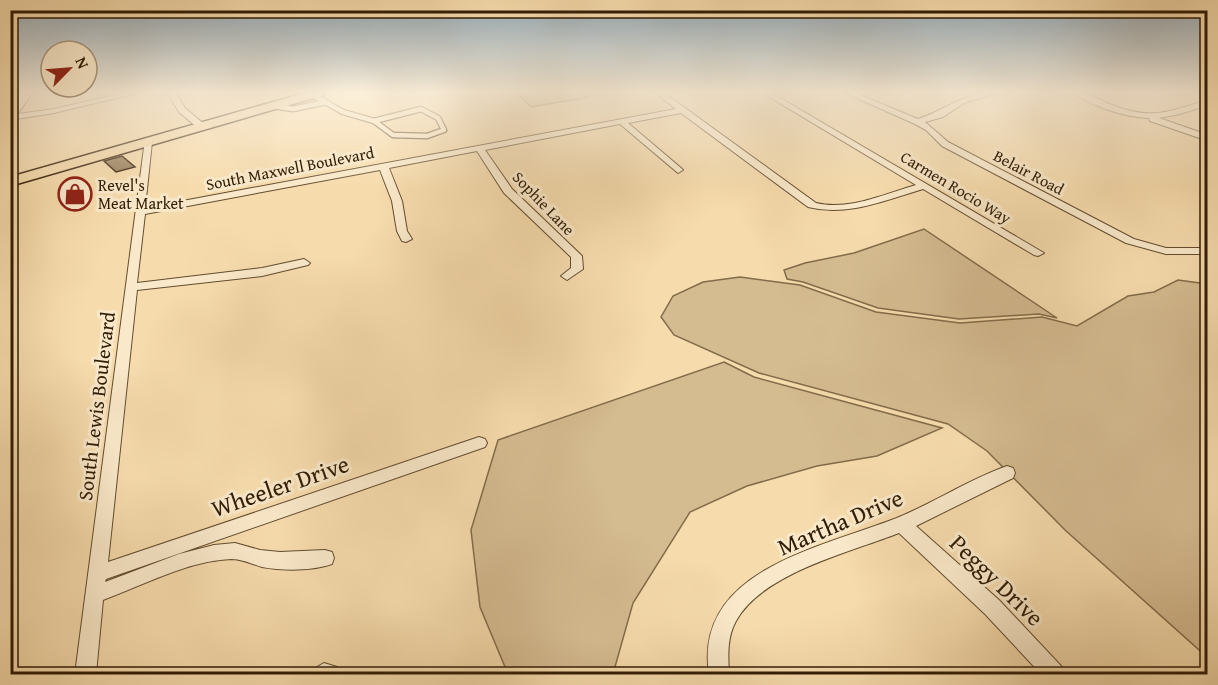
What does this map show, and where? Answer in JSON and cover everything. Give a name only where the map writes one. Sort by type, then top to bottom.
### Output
[{"type":"main road","points":[[10,182],[212,124]]},
{"type":"street","points":[[198,124],[202,127]]},
{"type":"street","name":"South Maxwell Boulevard","points":[[140,212],[611,124]]},
{"type":"street","points":[[624,124],[678,170]]},
{"type":"street","points":[[702,124],[812,205],[820,208],[839,209],[924,186]]},
{"type":"street","name":"Carmen Rocio Way","points":[[819,124],[1038,254]]},
{"type":"street","name":"Belair Road","points":[[922,124],[945,144],[1130,241],[1166,251],[1208,251]]},
{"type":"street","points":[[1169,124],[1208,138]]},
{"type":"street","name":"South Lewis Boulevard","points":[[85,675],[148,142]]},
{"type":"street","name":"Sophie Lane","points":[[478,148],[508,191],[576,256],[577,269],[567,276]]},
{"type":"street","points":[[383,166],[397,201],[402,231],[406,239]]},
{"type":"street","points":[[131,287],[262,272],[303,263]]},
{"type":"street","name":"Wheeler Drive","points":[[96,574],[479,443]]},
{"type":"street","name":"Martha Drive","points":[[719,675],[718,643],[730,611],[742,597],[761,582],[804,561],[902,524],[1007,473]]},
{"type":"street","name":"Peggy Drive","points":[[902,524],[992,607],[1055,675]]},
{"type":"street","points":[[94,595],[191,560],[230,551],[244,551],[262,559],[273,560],[325,558]]},
{"type":"street","points":[[324,675],[330,674]]},
{"type":"lane","points":[[377,124],[393,135],[427,136],[444,130],[441,124]]},
{"type":"shaded area","points":[[924,229],[1057,318],[1039,314],[959,319],[878,308],[803,282],[787,279],[784,270],[805,263],[854,253]]},
{"type":"shaded area","points":[[740,277],[800,285],[876,312],[960,323],[1042,317],[1077,326],[1128,296],[1154,292],[1178,280],[1207,284],[1207,657],[1065,530],[987,451],[948,424],[759,373],[674,335],[661,317],[673,296],[703,282]]},
{"type":"shaded area","points":[[724,362],[754,377],[942,428],[877,456],[817,466],[747,486],[690,512],[633,603],[613,674],[505,674],[505,667],[480,607],[471,530],[498,440]]},
{"type":"building","points":[[122,156],[135,167],[116,172],[104,161]]},
{"type":"place","name":"Revel's Meat Market","points":[[75,194]]}]
